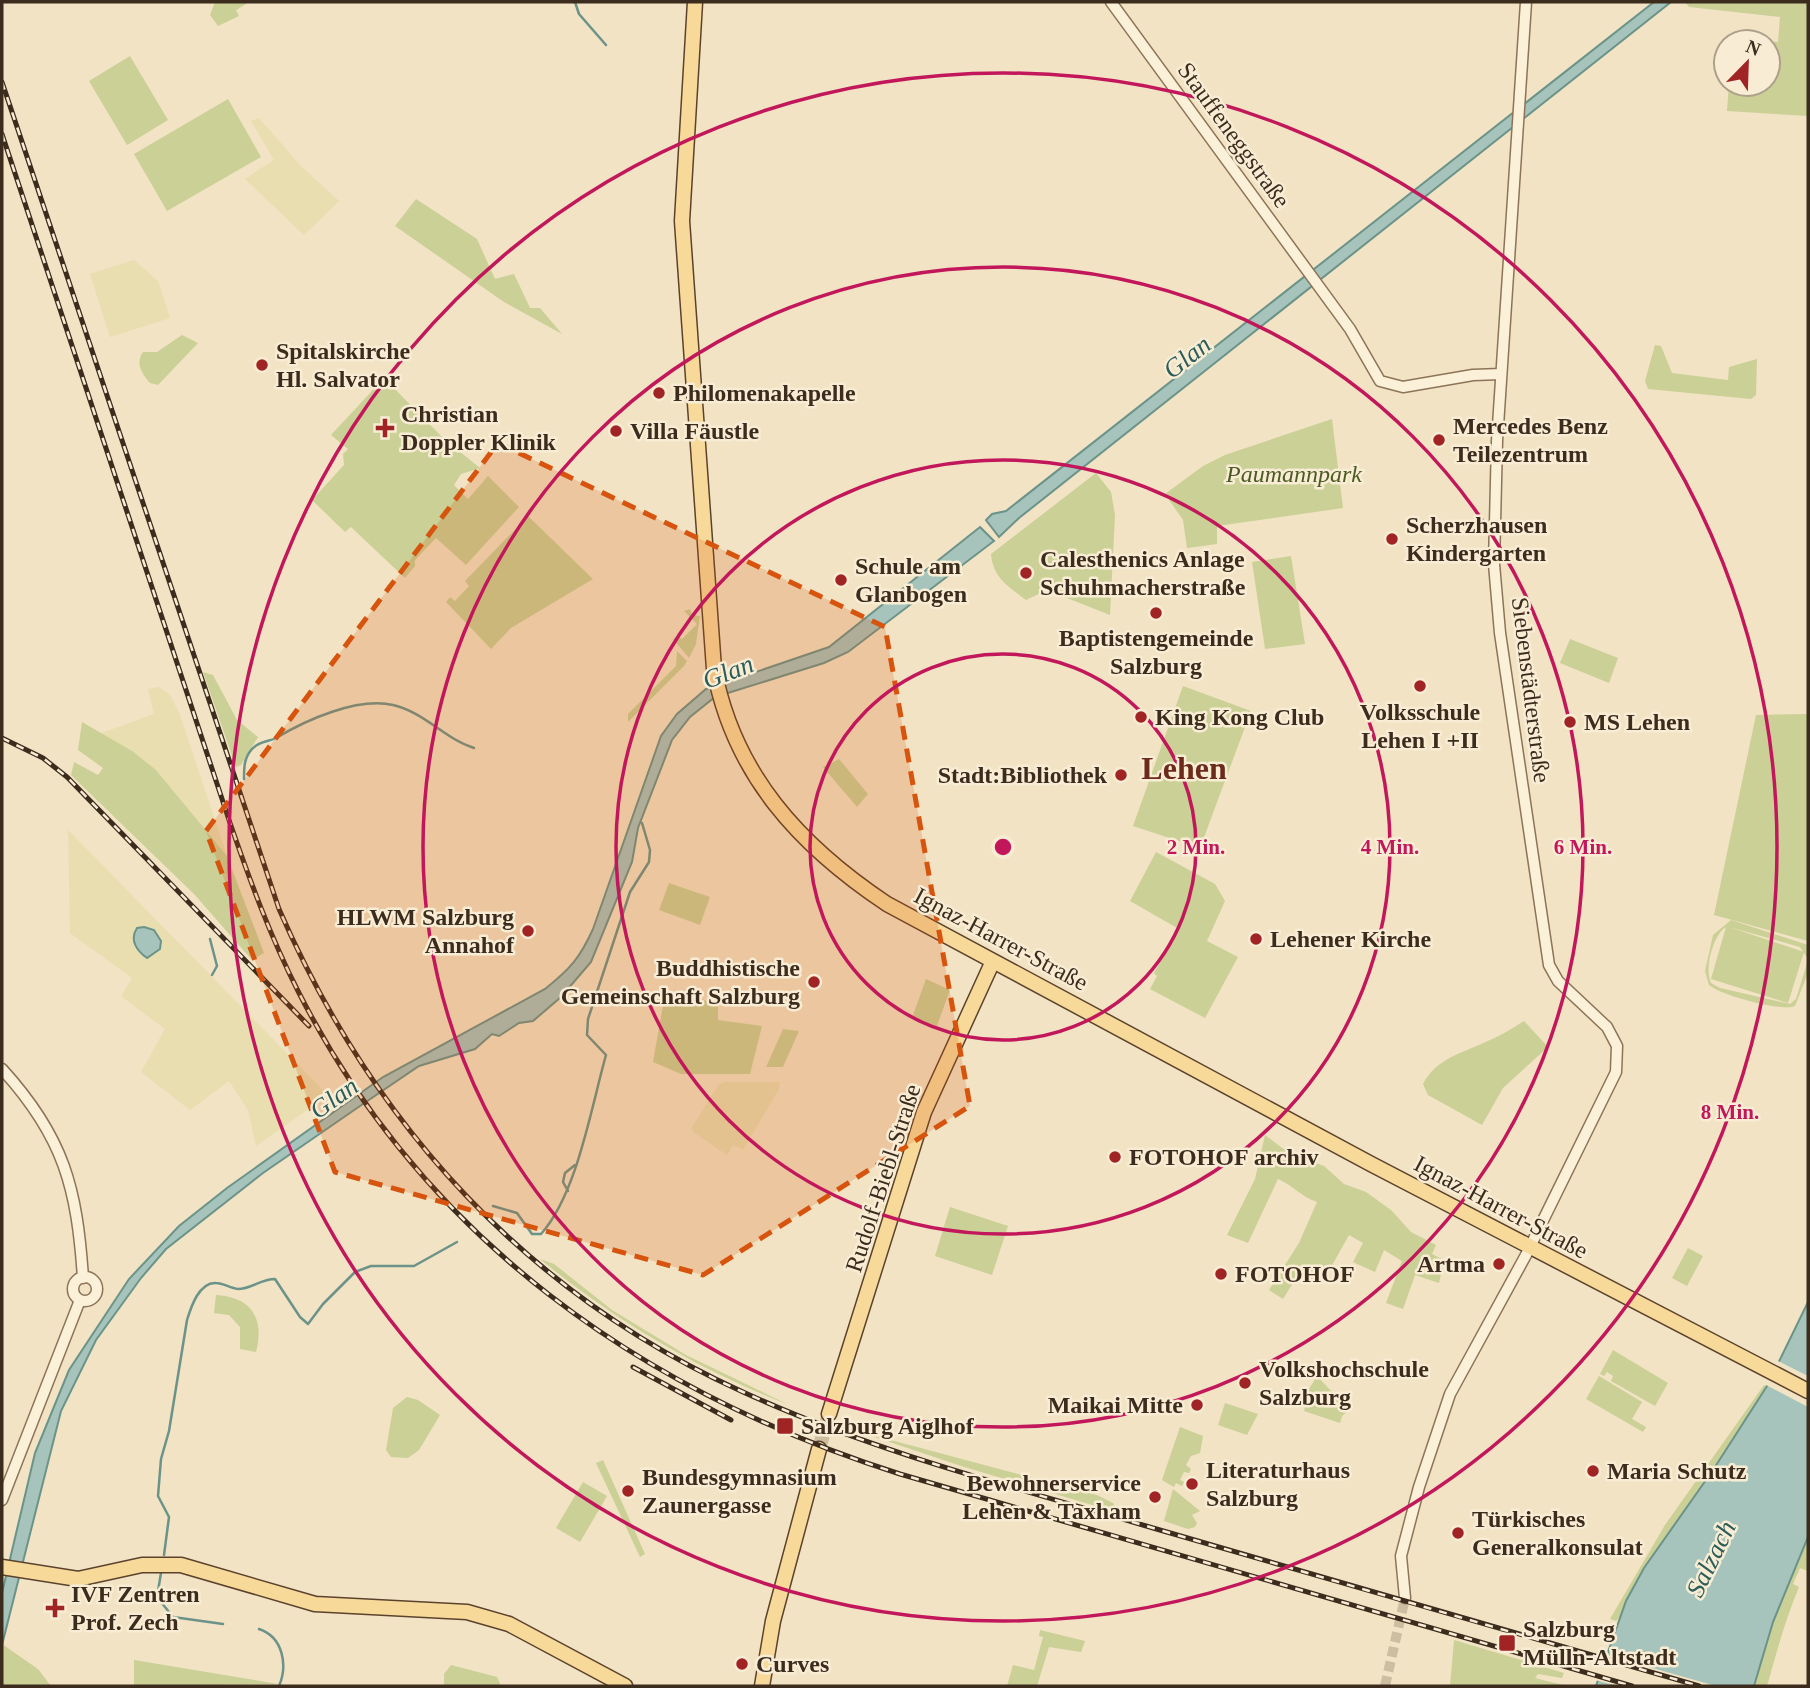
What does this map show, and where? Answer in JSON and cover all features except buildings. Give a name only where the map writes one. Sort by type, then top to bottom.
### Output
[{"type":"main road","name":"Ignaz-Harrer-Straße","points":[[695,2],[682,221],[716,679],[721,703],[746,762],[771,802],[867,890],[993,961],[1530,1248],[1808,1391]]},
{"type":"main road","name":"Rudolf-Biebl-Straße","points":[[830,1414],[924,1112],[993,961]]},
{"type":"main road","points":[[762,1686],[773,1620],[819,1449]]},
{"type":"main road","points":[[2,1567],[78,1579],[142,1565],[181,1565],[315,1604],[467,1612],[509,1624],[625,1686]]},
{"type":"street","name":"Stauffeneggstraße","points":[[1111,2],[1324,292],[1350,329],[1380,381],[1403,387],[1473,375],[1501,374]]},
{"type":"street","name":"Siebenstädterstraße","points":[[1405,1598],[1401,1556],[1448,1398],[1530,1248],[1608,1093],[1619,1059],[1617,1046],[1607,1027],[1558,981],[1549,965],[1495,588],[1495,489],[1501,374],[1526,2]]},
{"type":"street","points":[[2,1069],[41,1119],[64,1161],[75,1204],[83,1278]]},
{"type":"street","points":[[2,1500],[80,1300],[74,1287],[83,1278]]},
{"type":"street","points":[[80,1300],[91,1300],[97,1291],[94,1281],[83,1278]]},
{"type":"highlighted area","points":[[498,443],[885,627],[970,1106],[703,1275],[335,1172],[206,831]]},
{"type":"shaded area","points":[[259,118],[301,166],[339,201],[304,235],[245,179],[274,160],[251,121]]},
{"type":"shaded area","points":[[134,260],[158,281],[170,318],[110,337],[90,274]]},
{"type":"shaded area","points":[[159,687],[170,695],[180,715],[227,856],[156,770],[99,734],[154,714],[148,689]]},
{"type":"shaded area","points":[[68,830],[327,1096],[256,1146],[248,1110],[229,1081],[190,1110],[141,1072],[165,1029],[121,996],[132,978],[70,933]]},
{"type":"shaded area","points":[[780,1082],[779,1089],[743,1150],[733,1145],[727,1155],[693,1132],[692,1127],[719,1084]]},
{"type":"green space","points":[[215,2],[246,4],[236,10],[239,16],[218,26],[210,15]]},
{"type":"green space","points":[[1685,2],[1808,2],[1808,116],[1727,111],[1728,98],[1782,98],[1780,17],[1689,7]]},
{"type":"green space","points":[[130,56],[168,120],[127,145],[89,81]]},
{"type":"green space","points":[[228,99],[261,157],[167,211],[134,154]]},
{"type":"green space","points":[[416,199],[477,239],[495,279],[514,274],[530,308],[540,308],[562,334],[504,302],[395,226]]},
{"type":"green space","points":[[182,335],[198,343],[158,385],[150,383],[140,364],[143,352],[157,352]]},
{"type":"green space","points":[[1655,345],[1661,346],[1672,373],[1728,380],[1729,367],[1757,359],[1756,395],[1751,399],[1648,389],[1645,381]]},
{"type":"green space","points":[[384,378],[444,439],[480,468],[461,474],[454,485],[468,499],[488,476],[519,507],[466,565],[436,538],[415,560],[415,566],[405,578],[351,527],[345,532],[312,500],[344,465],[343,454],[348,449],[331,435]]},
{"type":"green space","name":"Paumannpark","points":[[1332,419],[1343,508],[1217,526],[1217,544],[1187,548],[1183,520],[1165,494],[1203,466],[1225,455]]},
{"type":"green space","points":[[1096,473],[1111,492],[1115,515],[1110,615],[1047,590],[1026,600],[998,575],[991,554]]},
{"type":"green space","points":[[528,516],[593,579],[511,628],[491,649],[446,602],[450,597],[455,601],[469,586],[465,581]]},
{"type":"green space","points":[[1291,556],[1305,644],[1265,649],[1252,562]]},
{"type":"green space","points":[[690,609],[692,615],[700,616],[696,644],[689,658],[673,639],[678,636],[682,639],[697,624],[684,611]]},
{"type":"green space","points":[[1570,639],[1618,658],[1609,683],[1560,663]]},
{"type":"green space","points":[[677,651],[687,661],[684,666],[628,722],[628,714],[676,666]]},
{"type":"green space","points":[[203,672],[213,675],[237,720],[258,737],[241,765],[236,767]]},
{"type":"green space","points":[[1183,686],[1251,711],[1200,848],[1133,826]]},
{"type":"green space","points":[[1808,714],[1808,941],[1714,915],[1756,715]]},
{"type":"green space","points":[[82,722],[132,751],[156,770],[227,856],[264,953],[252,960],[194,894],[71,775],[74,762],[98,775],[103,768],[78,750]]},
{"type":"green space","points":[[839,759],[868,794],[857,807],[823,767]]},
{"type":"green space","points":[[1156,852],[1215,884],[1225,901],[1207,941],[1238,957],[1205,1018],[1150,989],[1157,976],[1154,973],[1179,929],[1130,901]]},
{"type":"green space","points":[[669,883],[710,897],[700,925],[659,910]]},
{"type":"green space","points":[[1731,920],[1808,945],[1808,959],[1804,953],[1788,1003],[1711,979],[1726,927],[1717,937],[1711,953],[1709,977],[1711,983],[1720,988],[1790,1004],[1796,999],[1808,960],[1808,973],[1795,1006],[1778,1007],[1751,1002],[1709,985],[1705,971],[1713,935]],"holes":[[[1729,927],[1800,947],[1803,952]]]},
{"type":"green space","points":[[926,979],[950,990],[937,1026],[912,1018]]},
{"type":"green space","points":[[670,995],[702,999],[718,1007],[718,1020],[762,1026],[750,1074],[681,1074],[653,1062],[663,1005]]},
{"type":"green space","points":[[1524,1021],[1548,1047],[1503,1088],[1482,1125],[1428,1095],[1423,1084],[1443,1062]]},
{"type":"green space","points":[[783,1029],[799,1031],[783,1067],[766,1067]]},
{"type":"green space","points":[[1265,1135],[1290,1154],[1324,1166],[1344,1184],[1366,1192],[1391,1210],[1411,1232],[1436,1245],[1432,1254],[1444,1260],[1439,1283],[1415,1275],[1403,1309],[1386,1303],[1402,1261],[1384,1250],[1375,1272],[1353,1262],[1363,1243],[1349,1235],[1321,1285],[1298,1275],[1283,1299],[1269,1290],[1299,1243],[1317,1202],[1278,1179],[1248,1243],[1227,1235],[1255,1179]]},
{"type":"green space","points":[[950,1207],[1008,1226],[992,1275],[935,1256]]},
{"type":"green space","points":[[1688,1248],[1703,1256],[1687,1286],[1672,1278]]},
{"type":"green space","points":[[540,1259],[554,1264],[612,1310],[686,1355],[789,1405],[723,1376],[658,1342],[597,1303]]},
{"type":"green space","points":[[216,1295],[238,1300],[252,1312],[258,1329],[256,1352],[240,1349],[240,1327],[229,1315],[214,1313]]},
{"type":"green space","points":[[1613,1350],[1668,1383],[1655,1406],[1611,1381],[1613,1376],[1607,1372],[1604,1376],[1600,1374]]},
{"type":"green space","points":[[1317,1376],[1349,1410],[1342,1416],[1340,1423],[1304,1411],[1309,1389]]},
{"type":"green space","points":[[1599,1376],[1642,1402],[1632,1419],[1646,1427],[1643,1432],[1586,1399]]},
{"type":"green space","points":[[1764,1385],[1767,1386],[1713,1470],[1644,1568],[1620,1617],[1616,1621],[1610,1619],[1665,1525]]},
{"type":"green space","points":[[407,1397],[418,1400],[440,1415],[419,1450],[408,1458],[391,1457],[386,1450],[393,1408]]},
{"type":"green space","points":[[1225,1403],[1258,1414],[1247,1435],[1218,1425]]},
{"type":"green space","points":[[1180,1427],[1203,1436],[1200,1453],[1191,1456],[1186,1465],[1191,1469],[1189,1473],[1184,1472],[1180,1480],[1184,1482],[1182,1486],[1176,1483],[1174,1487],[1162,1480]]},
{"type":"green space","points":[[857,1431],[1097,1495],[1113,1503],[1119,1513],[961,1466]]},
{"type":"green space","points":[[603,1460],[645,1554],[640,1557],[596,1463]]},
{"type":"green space","points":[[583,1482],[607,1496],[580,1542],[556,1528]]},
{"type":"green space","points":[[1173,1489],[1200,1511],[1192,1515],[1197,1523],[1195,1527],[1188,1529],[1164,1521]]},
{"type":"green space","points":[[1808,1537],[1808,1571],[1800,1568],[1793,1584],[1799,1587],[1768,1683],[1766,1686],[1754,1686],[1773,1622]]},
{"type":"green space","points":[[1040,1630],[1085,1641],[1081,1652],[1049,1647],[1037,1686],[1007,1686],[1013,1665],[1034,1670],[1043,1637],[1039,1636]]},
{"type":"green space","points":[[1454,1640],[1564,1673],[1562,1678],[1538,1674],[1535,1678],[1567,1686],[1450,1686]]},
{"type":"green space","points":[[2,1644],[38,1669],[51,1686],[2,1686]]},
{"type":"green space","points":[[134,1660],[278,1684],[134,1686]]},
{"type":"green space","points":[[451,1665],[497,1677],[501,1686],[444,1686],[444,1674]]},
{"type":"water","points":[[1654,2],[1671,2],[1019,518],[999,537],[986,520],[992,514],[1006,511]]},
{"type":"water","points":[[980,527],[994,541],[848,652],[824,663],[715,697],[690,717],[672,740],[638,828],[632,862],[591,962],[561,997],[533,1021],[519,1023],[499,1036],[492,1034],[475,1049],[419,1066],[263,1173],[166,1249],[141,1278],[96,1340],[61,1411],[2,1645],[2,1593],[35,1453],[69,1370],[129,1279],[179,1226],[227,1188],[383,1077],[545,989],[568,969],[584,948],[593,929],[661,736],[677,714],[706,689],[829,647]]},
{"type":"water","points":[[137,928],[154,930],[161,941],[160,949],[147,958],[137,949],[134,941]]},
{"type":"water","name":"Salzach","points":[[1808,1302],[1808,1537],[1773,1622],[1754,1686],[1596,1686],[1626,1601],[1644,1568],[1713,1470],[1767,1386]]},
{"type":"pier","points":[[1776,1360],[1808,1376],[1808,1407],[1764,1384]]},
{"type":"pier","points":[[1603,1654],[1716,1686],[1617,1686],[1595,1680]]},
{"type":"waterway","points":[[575,2],[579,14],[606,45]]},
{"type":"waterway","points":[[244,779],[246,759],[258,744],[332,712],[364,704],[379,703],[404,708],[474,748]]},
{"type":"waterway","points":[[493,1206],[517,1213],[532,1234],[541,1234],[554,1217],[573,1174],[606,1055],[587,1035],[588,1019],[630,892],[649,862],[650,850],[642,823]]},
{"type":"waterway","points":[[210,939],[217,966],[212,975]]},
{"type":"waterway","points":[[568,1191],[563,1182],[565,1173],[575,1165]]},
{"type":"waterway","points":[[164,1555],[169,1517],[158,1496],[161,1459],[169,1431],[187,1320],[200,1291],[210,1284],[219,1283],[238,1289],[275,1279],[300,1317],[308,1324],[323,1304],[355,1272],[371,1266],[414,1266],[457,1242]]},
{"type":"waterway","points":[[161,1573],[157,1597],[173,1617],[223,1624]]},
{"type":"waterway","points":[[259,1629],[274,1638],[281,1653],[283,1669],[279,1686]]},
{"type":"tunnel","points":[[819,1449],[829,1414]]},
{"type":"tunnel","points":[[1385,1686],[1405,1598]]},
{"type":"railway","points":[[2,82],[279,909],[317,988],[361,1062],[410,1131],[465,1195],[526,1253],[593,1306],[665,1352],[743,1392],[843,1433],[998,1483],[1699,1686]]},
{"type":"railway","points":[[2,134],[229,820],[278,949],[298,991],[349,1079],[408,1159],[475,1231],[549,1294],[629,1350],[714,1399],[805,1440],[900,1474],[1632,1686]]},
{"type":"railway","points":[[2,738],[43,758],[67,777],[309,1026]]},
{"type":"railway","points":[[633,1367],[731,1420]]},
{"type":"place","name":"Spitalskirche Hl. Salvator","points":[[262,365]]},
{"type":"place","name":"Philomenakapelle","points":[[659,393]]},
{"type":"place","name":"Christian Doppler Klinik","points":[[385,428]]},
{"type":"place","name":"Villa Fäustle","points":[[616,431]]},
{"type":"place","name":"Mercedes Benz Teilezentrum","points":[[1439,440]]},
{"type":"place","name":"Scherzhausen Kindergarten","points":[[1392,539]]},
{"type":"place","name":"Calesthenics Anlage Schuhmacherstraße","points":[[1026,573]]},
{"type":"place","name":"Schule am Glanbogen","points":[[841,580]]},
{"type":"place","name":"Baptistengemeinde Salzburg","points":[[1156,613]]},
{"type":"place","name":"Volksschule Lehen I +II","points":[[1420,686]]},
{"type":"place","name":"King Kong Club","points":[[1141,717]]},
{"type":"place","name":"MS Lehen","points":[[1570,722]]},
{"type":"place","name":"Stadt:Bibliothek","points":[[1121,775]]},
{"type":"place","name":"HLWM Salzburg Annahof","points":[[528,931]]},
{"type":"place","name":"Lehener Kirche","points":[[1256,939]]},
{"type":"place","name":"Buddhistische Gemeinschaft Salzburg","points":[[814,982]]},
{"type":"place","name":"FOTOHOF archiv","points":[[1115,1157]]},
{"type":"place","name":"Artma","points":[[1499,1264]]},
{"type":"place","name":"FOTOHOF","points":[[1221,1274]]},
{"type":"place","name":"Volkshochschule Salzburg","points":[[1245,1383]]},
{"type":"place","name":"Maikai Mitte","points":[[1197,1405]]},
{"type":"place","name":"Salzburg Aiglhof","points":[[785,1426]]},
{"type":"place","name":"Maria Schutz","points":[[1593,1471]]},
{"type":"place","name":"Literaturhaus Salzburg","points":[[1192,1484]]},
{"type":"place","name":"Bundesgymnasium Zaunergasse","points":[[628,1491]]},
{"type":"place","name":"Bewohnerservice Lehen & Taxham","points":[[1155,1497]]},
{"type":"place","name":"Türkisches Generalkonsulat","points":[[1458,1533]]},
{"type":"place","name":"IVF Zentren Prof. Zech","points":[[55,1608]]},
{"type":"place","name":"Salzburg Mülln-Altstadt","points":[[1507,1643]]},
{"type":"place","name":"Curves","points":[[742,1664]]},
{"type":"district","name":"Lehen","points":[[1184,768]]},
{"type":"water label","name":"Glan","points":[[1187,357]]},
{"type":"water label","name":"Glan","points":[[728,672]]},
{"type":"water label","name":"Glan","points":[[334,1098]]}]
